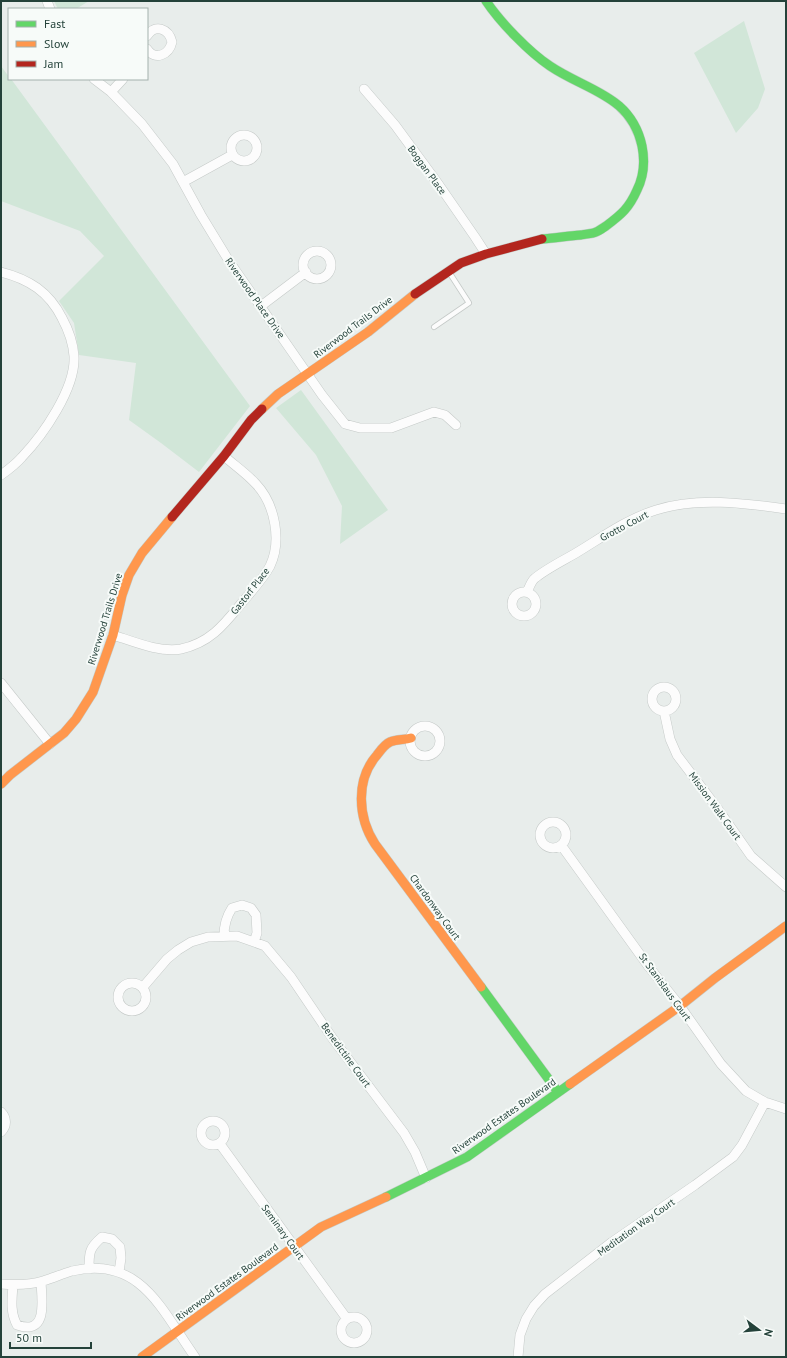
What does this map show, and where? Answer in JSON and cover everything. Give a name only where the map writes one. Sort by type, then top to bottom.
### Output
[{"type":"street","name":"Riverwood Trails Drive","points":[[1,784],[72,724],[86,705],[93,692],[113,635],[122,595],[129,575],[142,553],[224,456],[250,420],[278,394],[368,332],[419,291],[461,263],[486,254],[536,240],[595,233],[621,215],[632,201],[640,184],[644,167],[643,151],[639,133],[631,118],[620,106],[607,97],[550,66],[530,50],[492,10],[486,1]]},
{"type":"street","points":[[148,35],[154,30],[164,30],[168,33],[172,42],[168,52],[163,55],[158,56],[148,51]]},
{"type":"street","name":"Riverwood Place Drive","points":[[95,80],[111,92],[142,124],[173,164],[228,261],[261,306],[307,375],[346,424],[360,428],[391,428],[434,412],[445,415],[456,425]]},
{"type":"street","points":[[111,92],[123,80]]},
{"type":"street","name":"Boggan Place","points":[[364,89],[395,125],[476,237],[486,254]]},
{"type":"street","points":[[183,182],[232,155]]},
{"type":"street","points":[[1,272],[30,283],[45,293],[57,307],[66,326],[74,356],[73,370],[69,383],[62,400],[48,424],[21,459],[1,475]]},
{"type":"street","points":[[261,306],[306,272]]},
{"type":"street","name":"Gastorf Place","points":[[113,635],[146,646],[180,650],[208,639],[220,629],[270,567],[275,551],[276,534],[274,519],[267,500],[256,484],[224,456]]},
{"type":"street","name":"Grotto Court","points":[[527,592],[533,579],[639,517],[656,510],[697,503],[734,503],[786,509]]},
{"type":"street","points":[[1,683],[50,744]]},
{"type":"street","name":"Mission Walk Court","points":[[664,711],[670,739],[677,755],[751,856],[786,887]]},
{"type":"street","name":"Chardonway Court","points":[[411,738],[388,742],[369,766],[364,777],[362,790],[364,817],[368,830],[386,858],[558,1092]]},
{"type":"street","name":"St Stanislaus Court","points":[[561,845],[721,1064],[746,1091],[765,1102],[786,1109]]},
{"type":"street","points":[[224,936],[224,926],[227,915],[232,908],[242,905],[251,908],[256,915],[257,933],[254,942]]},
{"type":"street","name":"Riverwood Estates Boulevard","points":[[142,1357],[321,1227],[426,1178],[467,1157],[680,1006],[715,978],[786,926]]},
{"type":"street","name":"Benedictine Court","points":[[143,987],[167,959],[191,942],[208,937],[237,936],[265,946],[291,977],[333,1039],[404,1133],[415,1152],[426,1178]]},
{"type":"street","name":"Meditation Way Court","points":[[518,1357],[520,1335],[526,1319],[534,1306],[545,1294],[612,1242],[733,1157],[742,1145],[765,1102]]},
{"type":"street","points":[[1,1112],[6,1120],[5,1126],[1,1132]]},
{"type":"street","name":"Seminary Court","points":[[220,1144],[347,1319]]},
{"type":"street","points":[[89,1269],[89,1254],[93,1244],[102,1237],[112,1240],[120,1247],[121,1258],[119,1272]]},
{"type":"street","points":[[1,1284],[14,1285],[41,1282],[71,1271],[89,1269],[119,1272],[144,1286],[162,1308],[177,1332],[196,1357]]},
{"type":"street","points":[[14,1285],[12,1306],[17,1325],[24,1327],[34,1326],[40,1320],[43,1311],[41,1282]]},
{"type":"lane","points":[[434,327],[469,303],[449,272]]},
{"type":"green space","points":[[54,1],[89,1],[78,8],[58,8]]},
{"type":"green space","points":[[744,21],[765,89],[758,108],[736,133],[694,53]]},
{"type":"green space","points":[[1,66],[8,76],[8,80],[12,80],[14,83],[250,406],[199,472],[129,420],[136,363],[79,355],[74,323],[59,301],[104,256],[80,231],[1,201]]},
{"type":"green space","points":[[301,390],[388,510],[340,544],[342,506],[316,455],[276,408]]},
{"type":"traffic: fast","points":[[486,1],[515,36],[533,53],[564,75],[606,96],[618,105],[628,116],[636,129],[642,146],[644,163],[641,179],[631,202],[621,214],[594,233],[542,239]]},
{"type":"traffic: fast","points":[[481,987],[558,1092]]},
{"type":"traffic: fast","points":[[386,1197],[467,1157],[570,1084]]},
{"type":"traffic: slow","points":[[262,409],[278,394],[368,332],[415,294]]},
{"type":"traffic: slow","points":[[1,784],[10,775],[64,733],[76,719],[93,692],[113,635],[122,595],[129,575],[142,553],[172,517]]},
{"type":"traffic: slow","points":[[411,738],[395,740],[388,743],[370,765],[362,787],[361,799],[365,823],[375,844],[481,987]]},
{"type":"traffic: slow","points":[[570,1084],[680,1006],[715,978],[786,926]]},
{"type":"traffic: slow","points":[[142,1357],[321,1227],[386,1197]]},
{"type":"traffic: jam","points":[[415,294],[461,263],[486,254],[542,239]]},
{"type":"traffic: jam","points":[[172,517],[224,456],[251,420],[262,409]]}]
